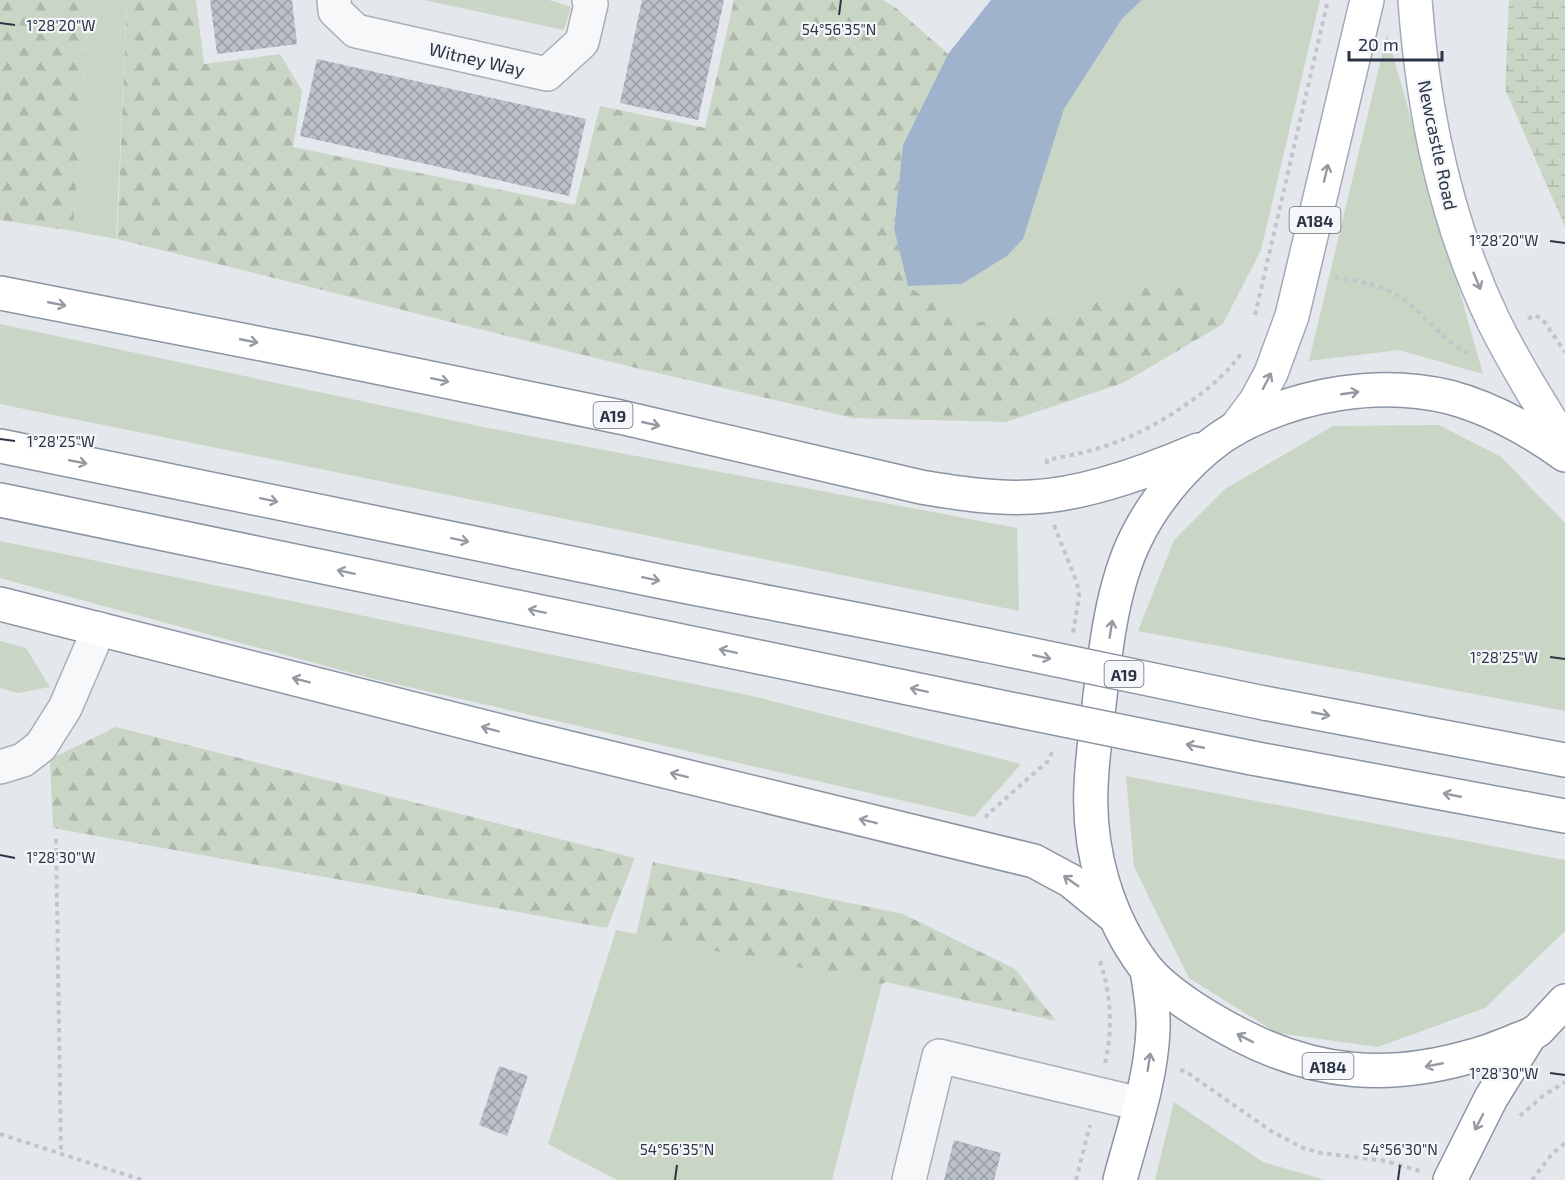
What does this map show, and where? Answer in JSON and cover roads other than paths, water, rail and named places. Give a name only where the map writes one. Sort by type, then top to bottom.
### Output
[{"type":"main road","name":"A184","points":[[1367,0],[1304,270],[1283,343],[1261,392],[1227,435],[1180,475],[1157,503],[1134,541],[1119,583],[1100,696],[1091,791],[1092,826],[1098,863],[1116,918],[1147,970],[1214,1022],[1257,1044],[1322,1065],[1355,1070],[1400,1070],[1474,1056],[1544,1030]]},
{"type":"main road","name":"Newcastle Road","points":[[1415,0],[1431,132],[1442,181],[1456,226],[1474,277],[1493,320],[1537,400],[1565,444]]},
{"type":"main road","name":"A19","points":[[0,293],[297,350],[620,417],[921,487],[980,496],[1050,495],[1112,482],[1180,458],[1227,435]]},
{"type":"main road","name":"A184","points":[[1227,435],[1268,414],[1302,402],[1336,394],[1369,390],[1406,391],[1447,396],[1469,403],[1530,432],[1565,455]]},
{"type":"main road","name":"A19","points":[[0,446],[665,582],[859,618],[1264,703],[1565,760]]},
{"type":"main road","points":[[0,500],[1252,758],[1565,816]]},
{"type":"main road","points":[[0,604],[520,736],[1034,861],[1071,881],[1116,918]]},
{"type":"main road","name":"A184","points":[[1120,1180],[1140,1104],[1153,1031],[1152,1002],[1147,970]]},
{"type":"main road","name":"A184","points":[[1440,1177],[1491,1098],[1565,1001]]},
{"type":"lane","name":"Witney Way","points":[[334,0],[335,11],[356,31],[547,74],[582,42],[591,4],[589,0]]},
{"type":"lane","points":[[0,767],[22,760],[41,746],[65,708],[99,629]]},
{"type":"lane","points":[[909,1180],[939,1056],[1140,1104]]},
{"type":"water","points":[[991,0],[1142,0],[1122,19],[1064,109],[1023,239],[1007,256],[962,284],[908,286],[894,229],[903,145],[948,54]]}]
